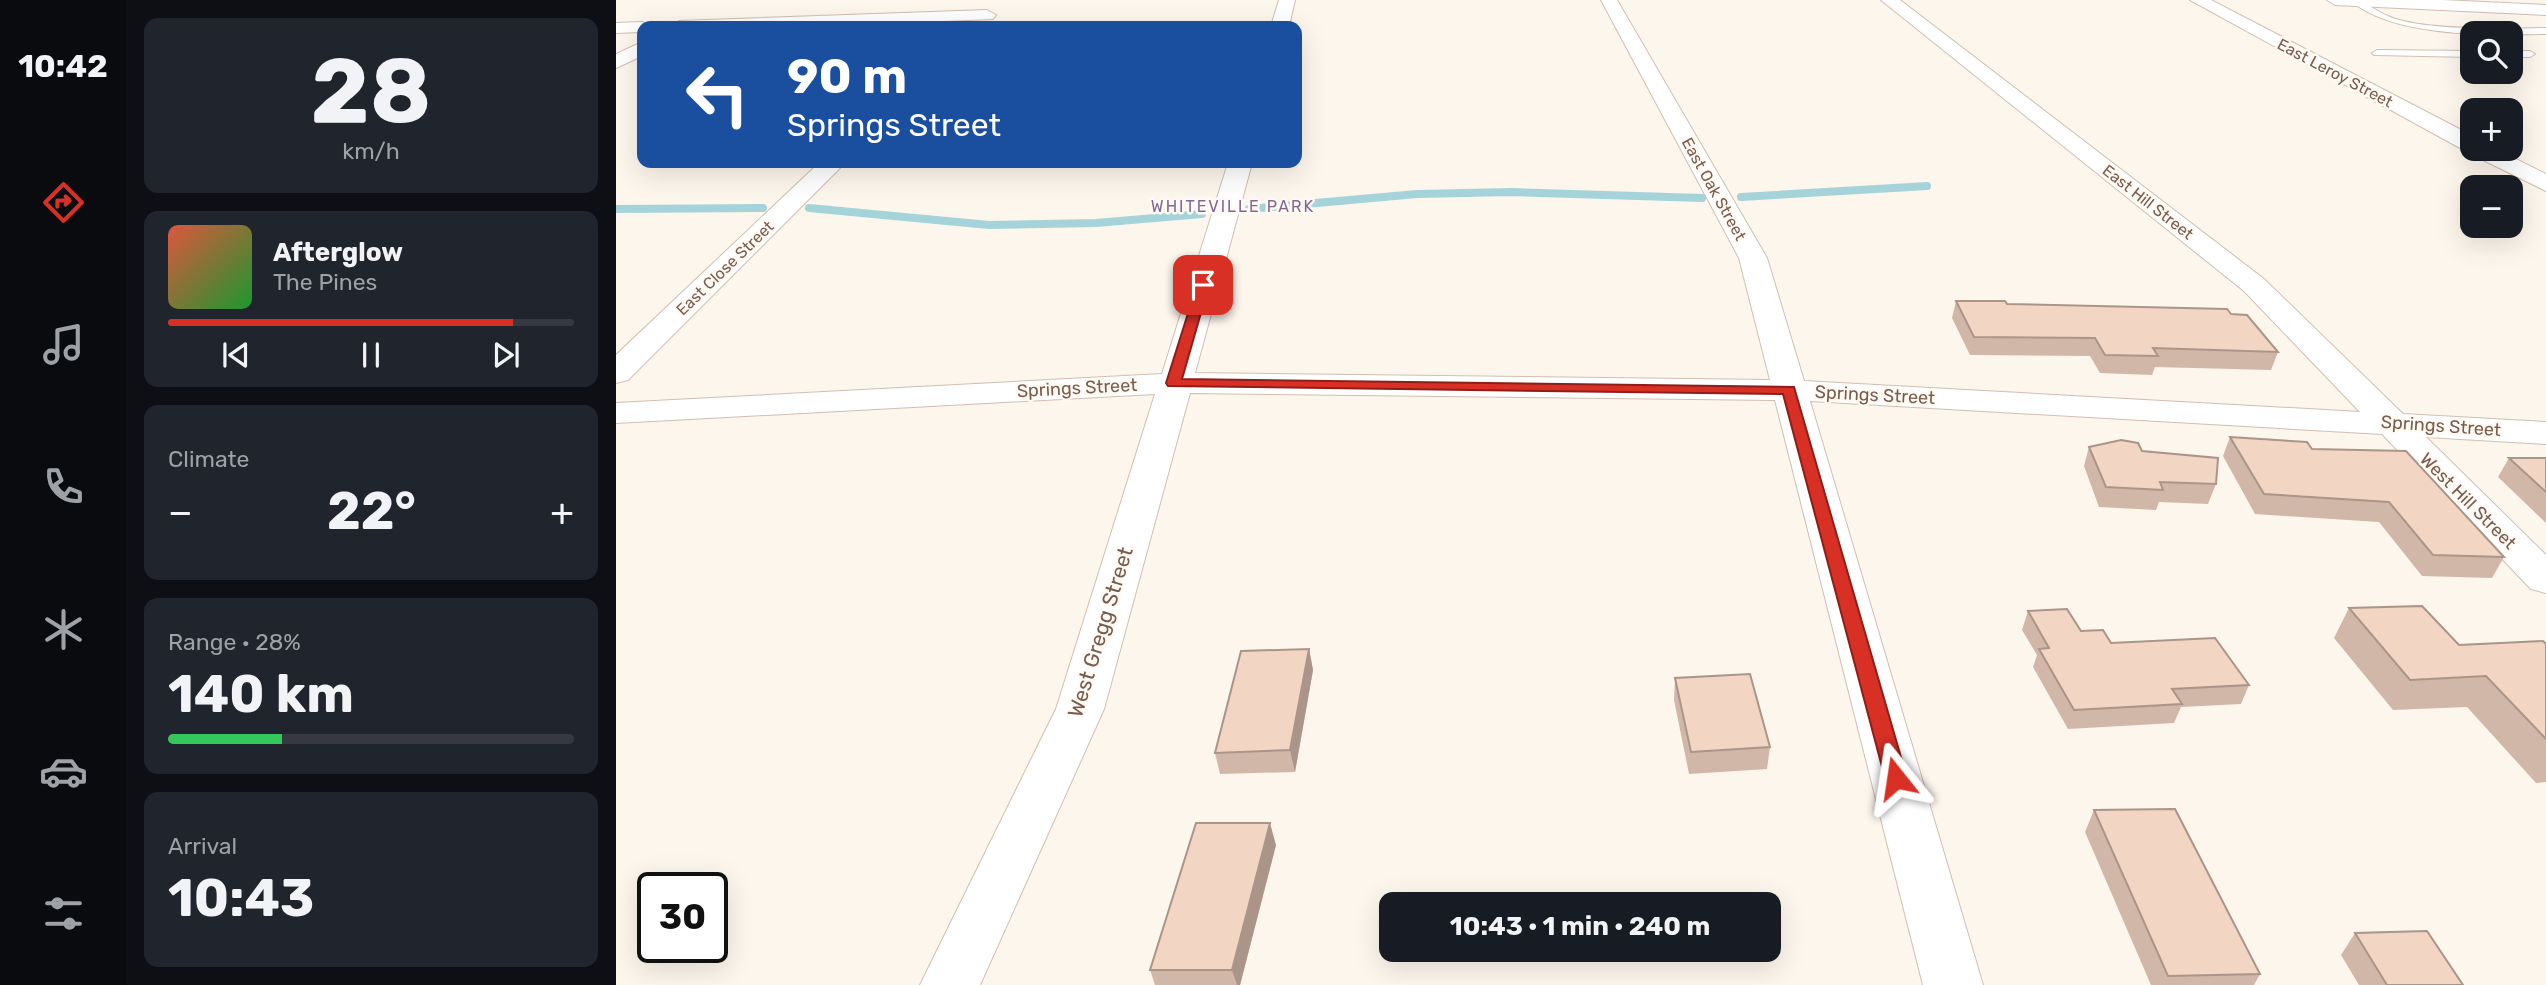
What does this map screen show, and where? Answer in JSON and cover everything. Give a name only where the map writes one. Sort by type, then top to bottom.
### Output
[{"type":"street","points":[[1281,21],[1287,0]]},
{"type":"street","name":"East Oak Street","points":[[1609,0],[1753,258],[1953,985]]},
{"type":"street","name":"East Hill Street","points":[[1889,0],[2254,285],[2390,423]]},
{"type":"street","name":"East Leroy Street","points":[[2198,0],[2460,138]]},
{"type":"street","points":[[2335,0],[2546,10]]},
{"type":"street","points":[[980,21],[1005,3]]},
{"type":"street","points":[[616,28],[637,27]]},
{"type":"street","points":[[616,62],[637,51]]},
{"type":"street","points":[[2502,161],[2546,184]]},
{"type":"street","name":"East Close Street","points":[[616,373],[828,168]]},
{"type":"street","name":"West Gregg Street","points":[[950,985],[1080,709],[1173,383],[1238,168]]},
{"type":"street","name":"Springs Street","points":[[616,413],[1173,383],[1789,390],[2546,433]]},
{"type":"street","name":"West Hill Street","points":[[2390,423],[2546,579]]},
{"type":"lane","points":[[2355,1],[2386,19],[2411,25],[2460,29]]},
{"type":"lane","points":[[2523,32],[2546,31]]},
{"type":"lane","points":[[2459,42],[2460,49]]},
{"type":"lane","points":[[2377,53],[2460,54]]},
{"type":"lane","points":[[2523,54],[2530,54]]},
{"type":"building","points":[[1956,301],[2227,309],[2231,314],[2247,315],[2278,352],[2153,348],[2158,356],[2105,355],[2095,338],[1974,337]]},
{"type":"building","points":[[2230,437],[2307,442],[2312,449],[2406,451],[2504,557],[2433,555],[2389,502],[2264,494]]},
{"type":"building","points":[[2121,440],[2138,443],[2142,451],[2218,458],[2216,484],[2160,482],[2163,490],[2106,487],[2089,447]]},
{"type":"building","points":[[2509,458],[2546,458],[2546,492]]},
{"type":"building","points":[[2422,606],[2459,645],[2543,641],[2546,644],[2546,739],[2486,676],[2410,680],[2349,608]]},
{"type":"building","points":[[2067,609],[2081,631],[2103,630],[2111,643],[2215,638],[2249,685],[2172,689],[2182,704],[2074,710],[2039,649],[2049,648],[2028,611]]},
{"type":"building","points":[[1309,649],[1290,750],[1215,753],[1241,651]]},
{"type":"building","points":[[1750,674],[1770,747],[1691,752],[1675,678]]},
{"type":"building","points":[[2175,809],[2260,974],[2168,976],[2094,810]]},
{"type":"building","points":[[1196,823],[1270,823],[1232,970],[1150,970]]},
{"type":"building","points":[[2427,931],[2463,985],[2387,985],[2355,933]]},
{"type":"waterway","points":[[1741,197],[1927,186]]},
{"type":"waterway","points":[[1249,209],[1417,194],[1512,192],[1702,198]]},
{"type":"waterway","points":[[616,209],[763,208]]},
{"type":"waterway","points":[[809,208],[989,225],[1096,223],[1202,214]]},
{"type":"district","name":"WHITEVILLE PARK","points":[[1233,206]]},
{"type":"route","points":[[1203,285],[1173,383],[1789,390],[1896,778]]}]
